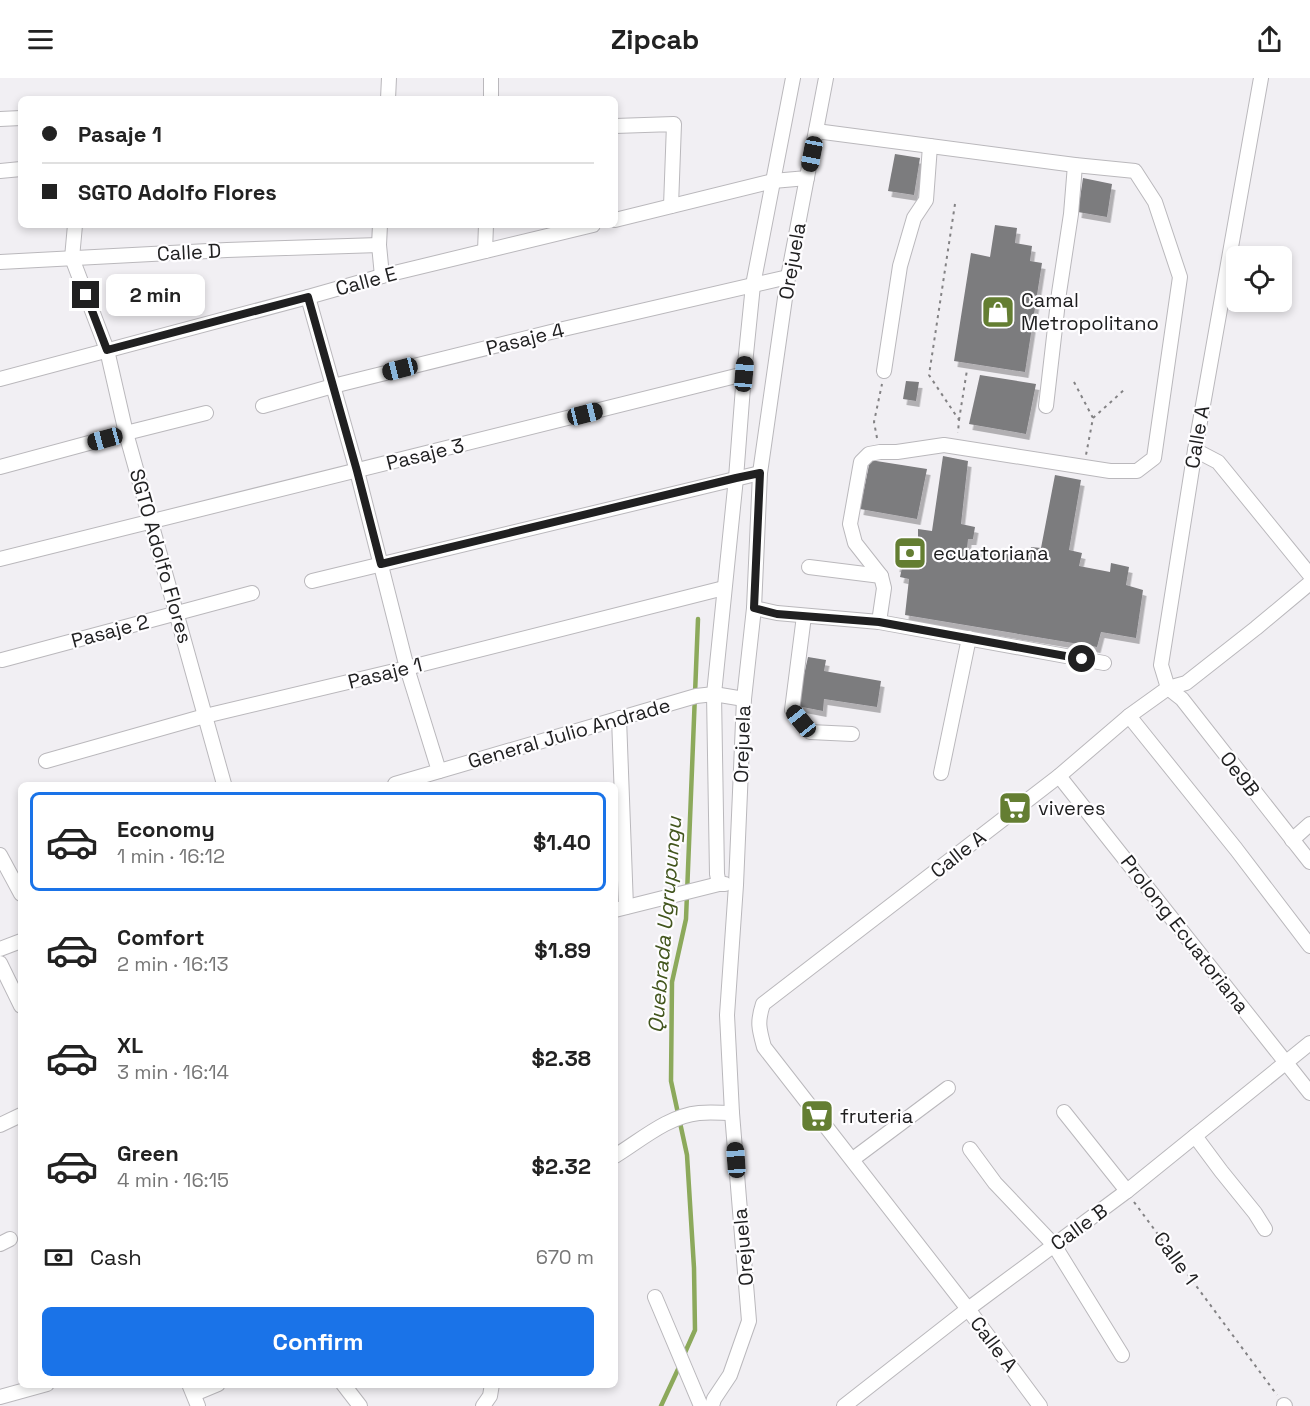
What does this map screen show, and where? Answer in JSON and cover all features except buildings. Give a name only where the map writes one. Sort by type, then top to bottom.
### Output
[{"type":"street","points":[[388,96],[389,78]]},
{"type":"street","points":[[491,78],[491,96]]},
{"type":"street","points":[[719,884],[714,694],[753,285],[793,78]]},
{"type":"street","name":"Orejuela","points":[[713,1402],[730,1375],[749,1321],[732,1113],[727,1015],[736,885],[744,699],[754,608],[760,473],[788,277],[826,78]]},
{"type":"street","name":"Calle A","points":[[1040,1406],[968,1309],[764,1047],[758,1029],[759,1016],[763,1004],[1059,776],[1129,717],[1168,688],[1161,664],[1195,450],[1261,78]]},
{"type":"street","points":[[0,119],[18,118]]},
{"type":"street","points":[[618,126],[674,124],[671,206]]},
{"type":"street","points":[[816,131],[1135,171],[1155,202],[1180,277],[1154,458],[1137,471],[1110,471],[944,445],[870,454],[861,462],[850,524],[855,543],[881,576],[884,588],[879,622]]},
{"type":"street","points":[[884,371],[900,266],[914,218],[926,200],[930,146]]},
{"type":"street","points":[[1046,406],[1071,214],[1075,165]]},
{"type":"street","points":[[0,171],[18,169]]},
{"type":"street","points":[[618,219],[773,181],[807,178]]},
{"type":"street","name":"SGTO Adolfo Flores","points":[[75,228],[72,258],[107,350],[126,433],[223,782]]},
{"type":"street","points":[[380,228],[382,276]]},
{"type":"street","points":[[485,251],[486,228]]},
{"type":"street","name":"Calle E","points":[[0,380],[382,276],[581,228]]},
{"type":"street","name":"Calle D","points":[[0,262],[227,250],[379,245]]},
{"type":"street","name":"Pasaje 4","points":[[263,406],[333,386],[559,330],[788,277]]},
{"type":"street","points":[[308,297],[357,471],[407,668],[439,771]]},
{"type":"street","name":"Pasaje 3","points":[[0,559],[744,374]]},
{"type":"street","points":[[0,467],[206,413]]},
{"type":"street","points":[[1195,450],[1218,462],[1310,575]]},
{"type":"street","points":[[312,581],[760,473]]},
{"type":"street","points":[[809,567],[881,576]]},
{"type":"street","points":[[1168,688],[1186,683],[1310,583]]},
{"type":"street","name":"Pasaje 1","points":[[46,760],[205,716],[724,588]]},
{"type":"street","name":"Pasaje 2","points":[[2,660],[252,593]]},
{"type":"street","points":[[754,608],[777,614],[879,622],[1104,663]]},
{"type":"street","points":[[804,615],[792,710],[810,732],[852,734]]},
{"type":"street","points":[[941,773],[969,638]]},
{"type":"street","name":"Oe9B","points":[[1168,688],[1182,699],[1310,862]]},
{"type":"street","name":"General Julio Andrade","points":[[402,782],[696,696],[714,694],[744,699]]},
{"type":"street","points":[[1129,717],[1236,849],[1310,946]]},
{"type":"street","points":[[619,718],[620,909],[719,884],[736,885]]},
{"type":"street","name":"Prolong Ecuatoriana","points":[[1059,776],[1310,1093]]},
{"type":"street","points":[[1292,840],[1310,824]]},
{"type":"street","points":[[0,855],[18,888]]},
{"type":"street","points":[[0,949],[18,942]]},
{"type":"street","points":[[0,963],[18,1000]]},
{"type":"street","name":"Calle B","points":[[844,1406],[968,1309],[1127,1191],[1310,1043]]},
{"type":"street","points":[[852,1159],[948,1088]]},
{"type":"street","points":[[1064,1112],[1127,1191]]},
{"type":"street","points":[[618,1154],[668,1122],[699,1113],[732,1113]]},
{"type":"street","points":[[0,1125],[18,1116]]},
{"type":"street","points":[[1195,1136],[1265,1229]]},
{"type":"street","points":[[970,1149],[995,1183],[1054,1245],[1122,1355]]},
{"type":"street","points":[[655,1297],[701,1406],[713,1402]]},
{"type":"street","points":[[0,1397],[33,1388]]},
{"type":"street","points":[[194,1395],[209,1388]]},
{"type":"street","points":[[346,1388],[360,1406]]},
{"type":"street","points":[[483,1406],[490,1396],[491,1388]]},
{"type":"path","points":[[955,204],[928,375],[959,420]]},
{"type":"path","points":[[956,447],[967,370]]},
{"type":"path","points":[[880,452],[874,422],[884,371]]},
{"type":"path","points":[[1074,382],[1093,418]]},
{"type":"path","points":[[1084,466],[1093,418],[1124,390]]},
{"type":"path","name":"Calle 1","points":[[1127,1191],[1284,1405]]},
{"type":"waterway","name":"Quebrada Ugrupungu","points":[[683,1357],[695,1330],[694,1268],[687,1155],[671,1081],[672,982],[686,919],[698,619]]},
{"type":"waterway","name":"Quebrada Ugrupungu","points":[[661,1406],[680,1365]]},
{"type":"place","name":"Camal Metropolitano","points":[[998,312]]},
{"type":"place","name":"ecuatoriana","points":[[910,553]]},
{"type":"place","name":"viveres","points":[[1015,808]]},
{"type":"place","name":"fruteria","points":[[817,1116]]},
{"type":"route","points":[[86,295],[107,350],[308,297],[381,564],[760,473],[754,608],[777,614],[879,622],[1082,659]]}]
